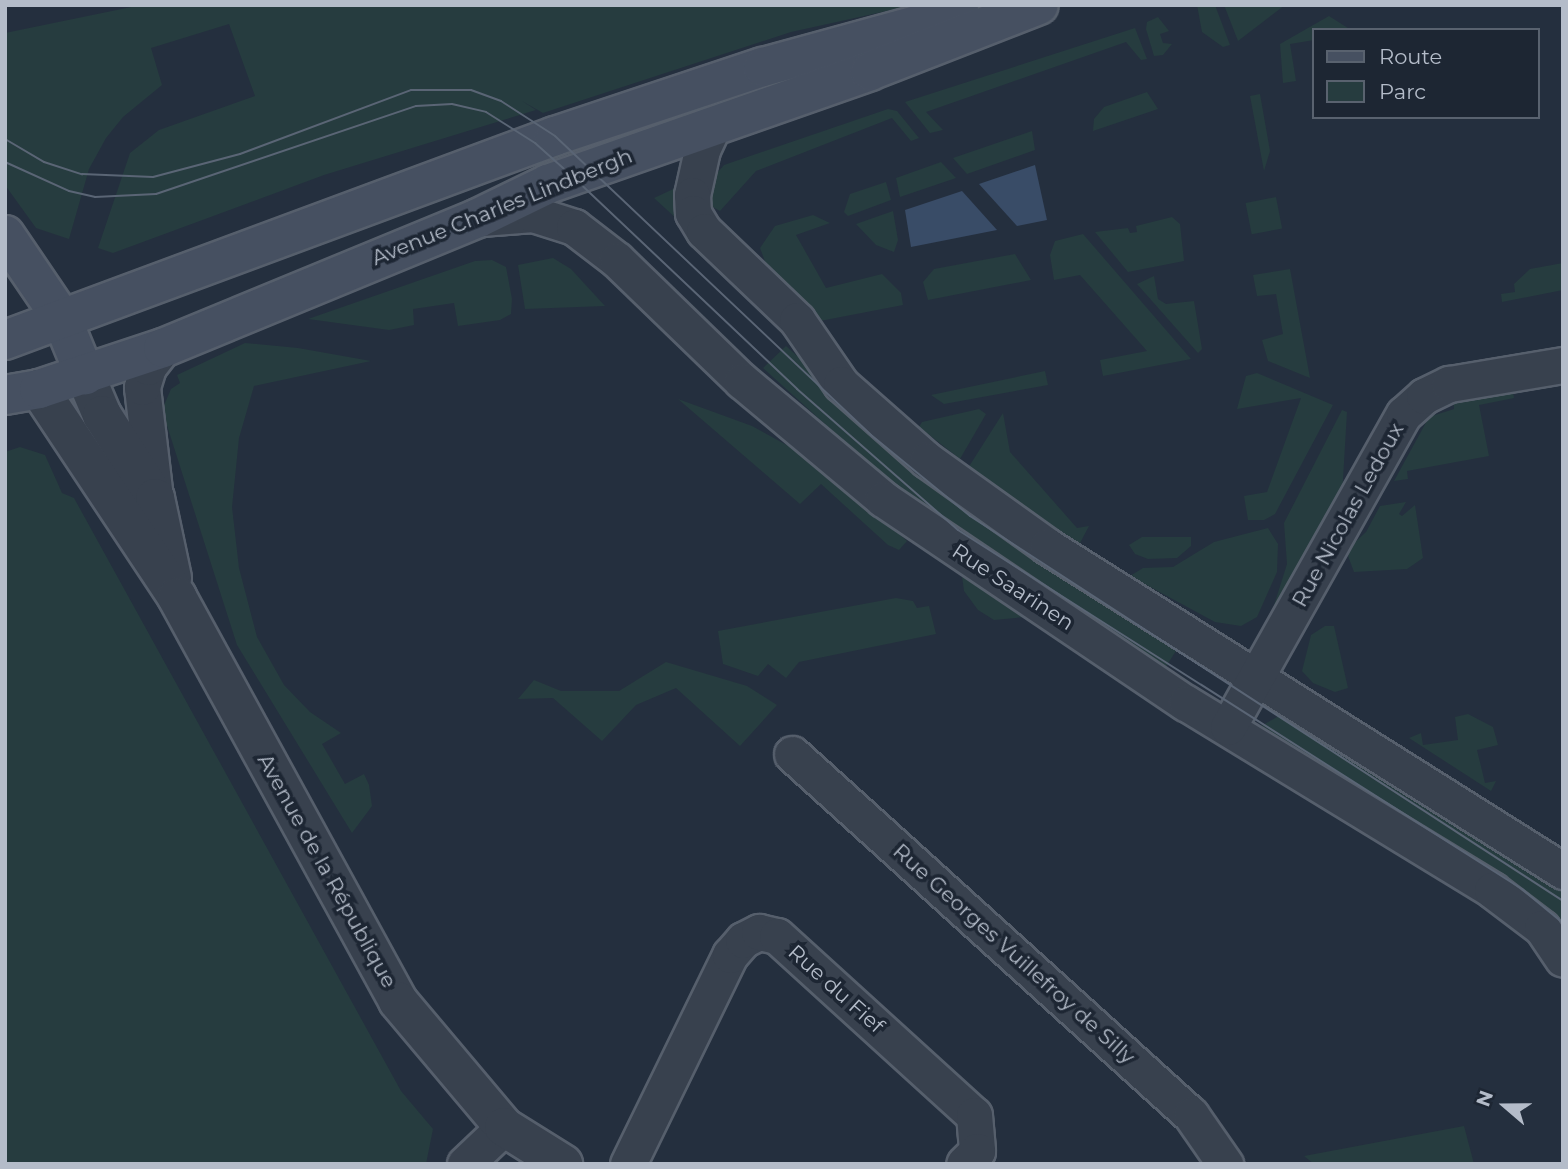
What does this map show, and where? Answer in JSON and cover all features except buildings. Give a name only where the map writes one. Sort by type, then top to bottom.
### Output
[{"type":"main road","name":"Avenue Charles Lindbergh","points":[[8,332],[62,319],[555,136],[763,67],[988,5]]},
{"type":"main road","name":"Avenue Charles Lindbergh","points":[[22,392],[85,376],[163,348],[478,219],[548,184],[1039,5]]},
{"type":"main road","name":"Avenue de la République","points":[[5,235],[62,319],[85,376]]},
{"type":"main road","points":[[8,332],[22,392]]},
{"type":"street","points":[[713,126],[695,174],[693,213],[704,231],[797,320],[841,384],[986,505],[1563,871]]},
{"type":"street","name":"Rue Saarinen","points":[[478,219],[533,214],[574,227],[617,260],[742,381],[883,499],[1228,727],[1492,890],[1542,928],[1563,959]]},
{"type":"street","name":"Avenue de la République","points":[[163,348],[148,367],[142,387],[155,498],[177,597]]},
{"type":"street","name":"Rue Nicolas Ledoux","points":[[1228,727],[1260,678],[1359,491],[1404,414],[1423,396],[1449,384],[1563,365]]},
{"type":"street","name":"Avenue de la République","points":[[85,376],[102,415],[155,498]]},
{"type":"street","name":"Avenue de la République","points":[[22,392],[177,597],[398,1001],[503,1127],[563,1164]]},
{"type":"street","name":"Rue Georges Vuillefroy de Silly","points":[[792,754],[1191,1115],[1225,1164]]},
{"type":"street","name":"Rue du Fief","points":[[628,1164],[730,955],[743,940],[760,932],[777,936],[974,1115],[977,1151],[964,1164]]},
{"type":"street","points":[[465,1164],[503,1127]]},
{"type":"green space","points":[[141,5],[914,5],[791,32],[543,113],[522,101],[536,110],[324,175],[113,253],[98,248],[130,153],[159,130],[255,96],[229,24],[151,48],[162,85],[123,117],[106,138],[89,169],[69,239],[36,228],[5,185],[5,33]]},
{"type":"green space","points":[[1197,5],[1215,5],[1230,45],[1223,47],[1202,32]]},
{"type":"green space","points":[[1224,5],[1285,5],[1238,41]]},
{"type":"green space","points":[[1329,16],[1348,28],[1312,28],[1312,40],[1290,44],[1296,81],[1283,83],[1280,44]]},
{"type":"green space","points":[[1158,17],[1169,31],[1160,34],[1163,43],[1172,44],[1163,55],[1154,56],[1146,29],[1147,22]]},
{"type":"green space","points":[[1135,28],[1147,59],[1141,60],[1126,42],[926,112],[943,130],[930,133],[905,102]]},
{"type":"green space","points":[[1147,92],[1158,109],[1093,131],[1094,119],[1104,107]]},
{"type":"green space","points":[[1260,94],[1270,151],[1264,171],[1250,96]]},
{"type":"green space","points":[[888,109],[897,111],[919,138],[911,141],[892,118],[756,171],[720,211],[711,206],[711,180],[724,165]]},
{"type":"green space","points":[[1032,131],[1035,150],[967,174],[953,158]]},
{"type":"green space","points":[[941,162],[956,178],[900,197],[896,178]]},
{"type":"green space","points":[[886,182],[891,200],[848,216],[844,212],[850,194]]},
{"type":"green space","points":[[682,185],[691,232],[654,198]]},
{"type":"green space","points":[[1276,197],[1282,228],[1252,234],[1246,203]]},
{"type":"green space","points":[[893,211],[898,240],[894,252],[876,245],[856,224]]},
{"type":"green space","points":[[813,215],[830,223],[796,235],[826,288],[882,274],[901,293],[903,305],[820,321],[766,264],[760,248],[775,226]]},
{"type":"green space","points":[[1172,217],[1180,224],[1184,261],[1128,272],[1095,232],[1128,228],[1130,233],[1137,232],[1136,226]]},
{"type":"green space","points":[[1083,234],[1191,359],[1103,376],[1100,360],[1147,351],[1080,275],[1054,280],[1050,255],[1055,241]]},
{"type":"green space","points":[[1015,254],[1031,280],[928,300],[923,282],[934,269]]},
{"type":"green space","points":[[553,258],[571,269],[605,306],[525,309],[518,265]]},
{"type":"green space","points":[[492,260],[506,267],[512,299],[511,314],[500,320],[458,326],[454,303],[413,309],[414,325],[389,330],[308,319],[475,261]]},
{"type":"green space","points":[[1563,263],[1563,290],[1502,302],[1501,294],[1515,292],[1514,284],[1530,269]]},
{"type":"green space","points":[[1290,269],[1310,378],[1268,361],[1262,340],[1283,334],[1276,294],[1257,296],[1253,275]]},
{"type":"green space","points":[[1154,276],[1158,299],[1166,304],[1194,301],[1202,349],[1198,353],[1137,284]]},
{"type":"green space","points":[[245,343],[298,348],[371,361],[254,386],[239,438],[232,507],[239,568],[257,637],[284,685],[310,712],[341,733],[322,744],[345,784],[364,774],[369,785],[372,806],[352,833],[237,645],[162,410],[171,389],[180,383],[177,375]]},
{"type":"green space","points":[[786,346],[923,469],[1179,646],[1162,673],[888,481],[763,368]]},
{"type":"green space","points":[[1045,371],[1048,385],[944,404],[931,395]]},
{"type":"green space","points":[[1257,373],[1333,405],[1275,514],[1264,520],[1248,520],[1244,496],[1267,492],[1301,398],[1237,409],[1246,376]]},
{"type":"green space","points":[[1512,384],[1514,398],[1479,405],[1489,456],[1407,471],[1408,479],[1394,481],[1429,417],[1454,409],[1453,395]]},
{"type":"green space","points":[[678,399],[752,426],[812,459],[907,541],[899,550],[888,545],[821,484],[800,504]]},
{"type":"green space","points":[[979,409],[986,414],[960,459],[919,427],[922,422]]},
{"type":"green space","points":[[1342,410],[1347,412],[1342,496],[1270,618],[1287,564],[1284,523]]},
{"type":"green space","points":[[1003,413],[1010,452],[1077,528],[1089,526],[1079,545],[968,468]]},
{"type":"green space","points":[[20,447],[45,455],[62,493],[74,498],[401,1091],[433,1129],[426,1164],[5,1164],[5,452]]},
{"type":"green space","points":[[1406,502],[1399,514],[1402,516],[1415,505],[1423,558],[1407,569],[1354,572],[1348,556],[1352,545],[1366,532],[1380,506]]},
{"type":"green space","points":[[1268,528],[1278,544],[1277,572],[1257,617],[1241,626],[1215,622],[1130,576],[1143,568],[1173,567],[1214,542]]},
{"type":"green space","points":[[1142,537],[1191,537],[1191,546],[1177,558],[1148,559],[1135,554],[1129,545]]},
{"type":"green space","points":[[962,576],[1025,617],[994,620],[978,610],[964,591]]},
{"type":"green space","points":[[896,598],[913,601],[917,608],[929,606],[936,634],[799,662],[786,678],[768,664],[758,676],[723,664],[718,631]]},
{"type":"green space","points":[[1325,626],[1334,626],[1348,688],[1335,692],[1313,683],[1302,671],[1311,635]]},
{"type":"green space","points":[[666,662],[747,686],[777,705],[740,746],[676,688],[636,705],[602,741],[553,698],[518,699],[534,680],[561,691],[619,691]]},
{"type":"green space","points":[[1284,713],[1563,886],[1563,934],[1256,729]]},
{"type":"green space","points":[[1468,714],[1493,727],[1498,745],[1477,750],[1485,783],[1496,781],[1491,791],[1409,738],[1421,733],[1423,745],[1458,740],[1455,717]]},
{"type":"green space","points":[[1464,1126],[1474,1164],[1314,1164],[1304,1156]]},
{"type":"water","points":[[1035,165],[1047,220],[1017,226],[979,184]]},
{"type":"water","points":[[962,191],[997,230],[911,247],[905,210]]},
{"type":"tram line","points":[[5,139],[44,162],[82,174],[153,177],[240,154],[411,90],[471,90],[501,101],[555,136],[871,435],[970,516],[1563,901]]},
{"type":"tram line","points":[[5,162],[69,191],[95,197],[156,194],[416,106],[452,104],[486,112],[535,143],[797,389],[958,530],[1522,889],[1563,923]]}]
